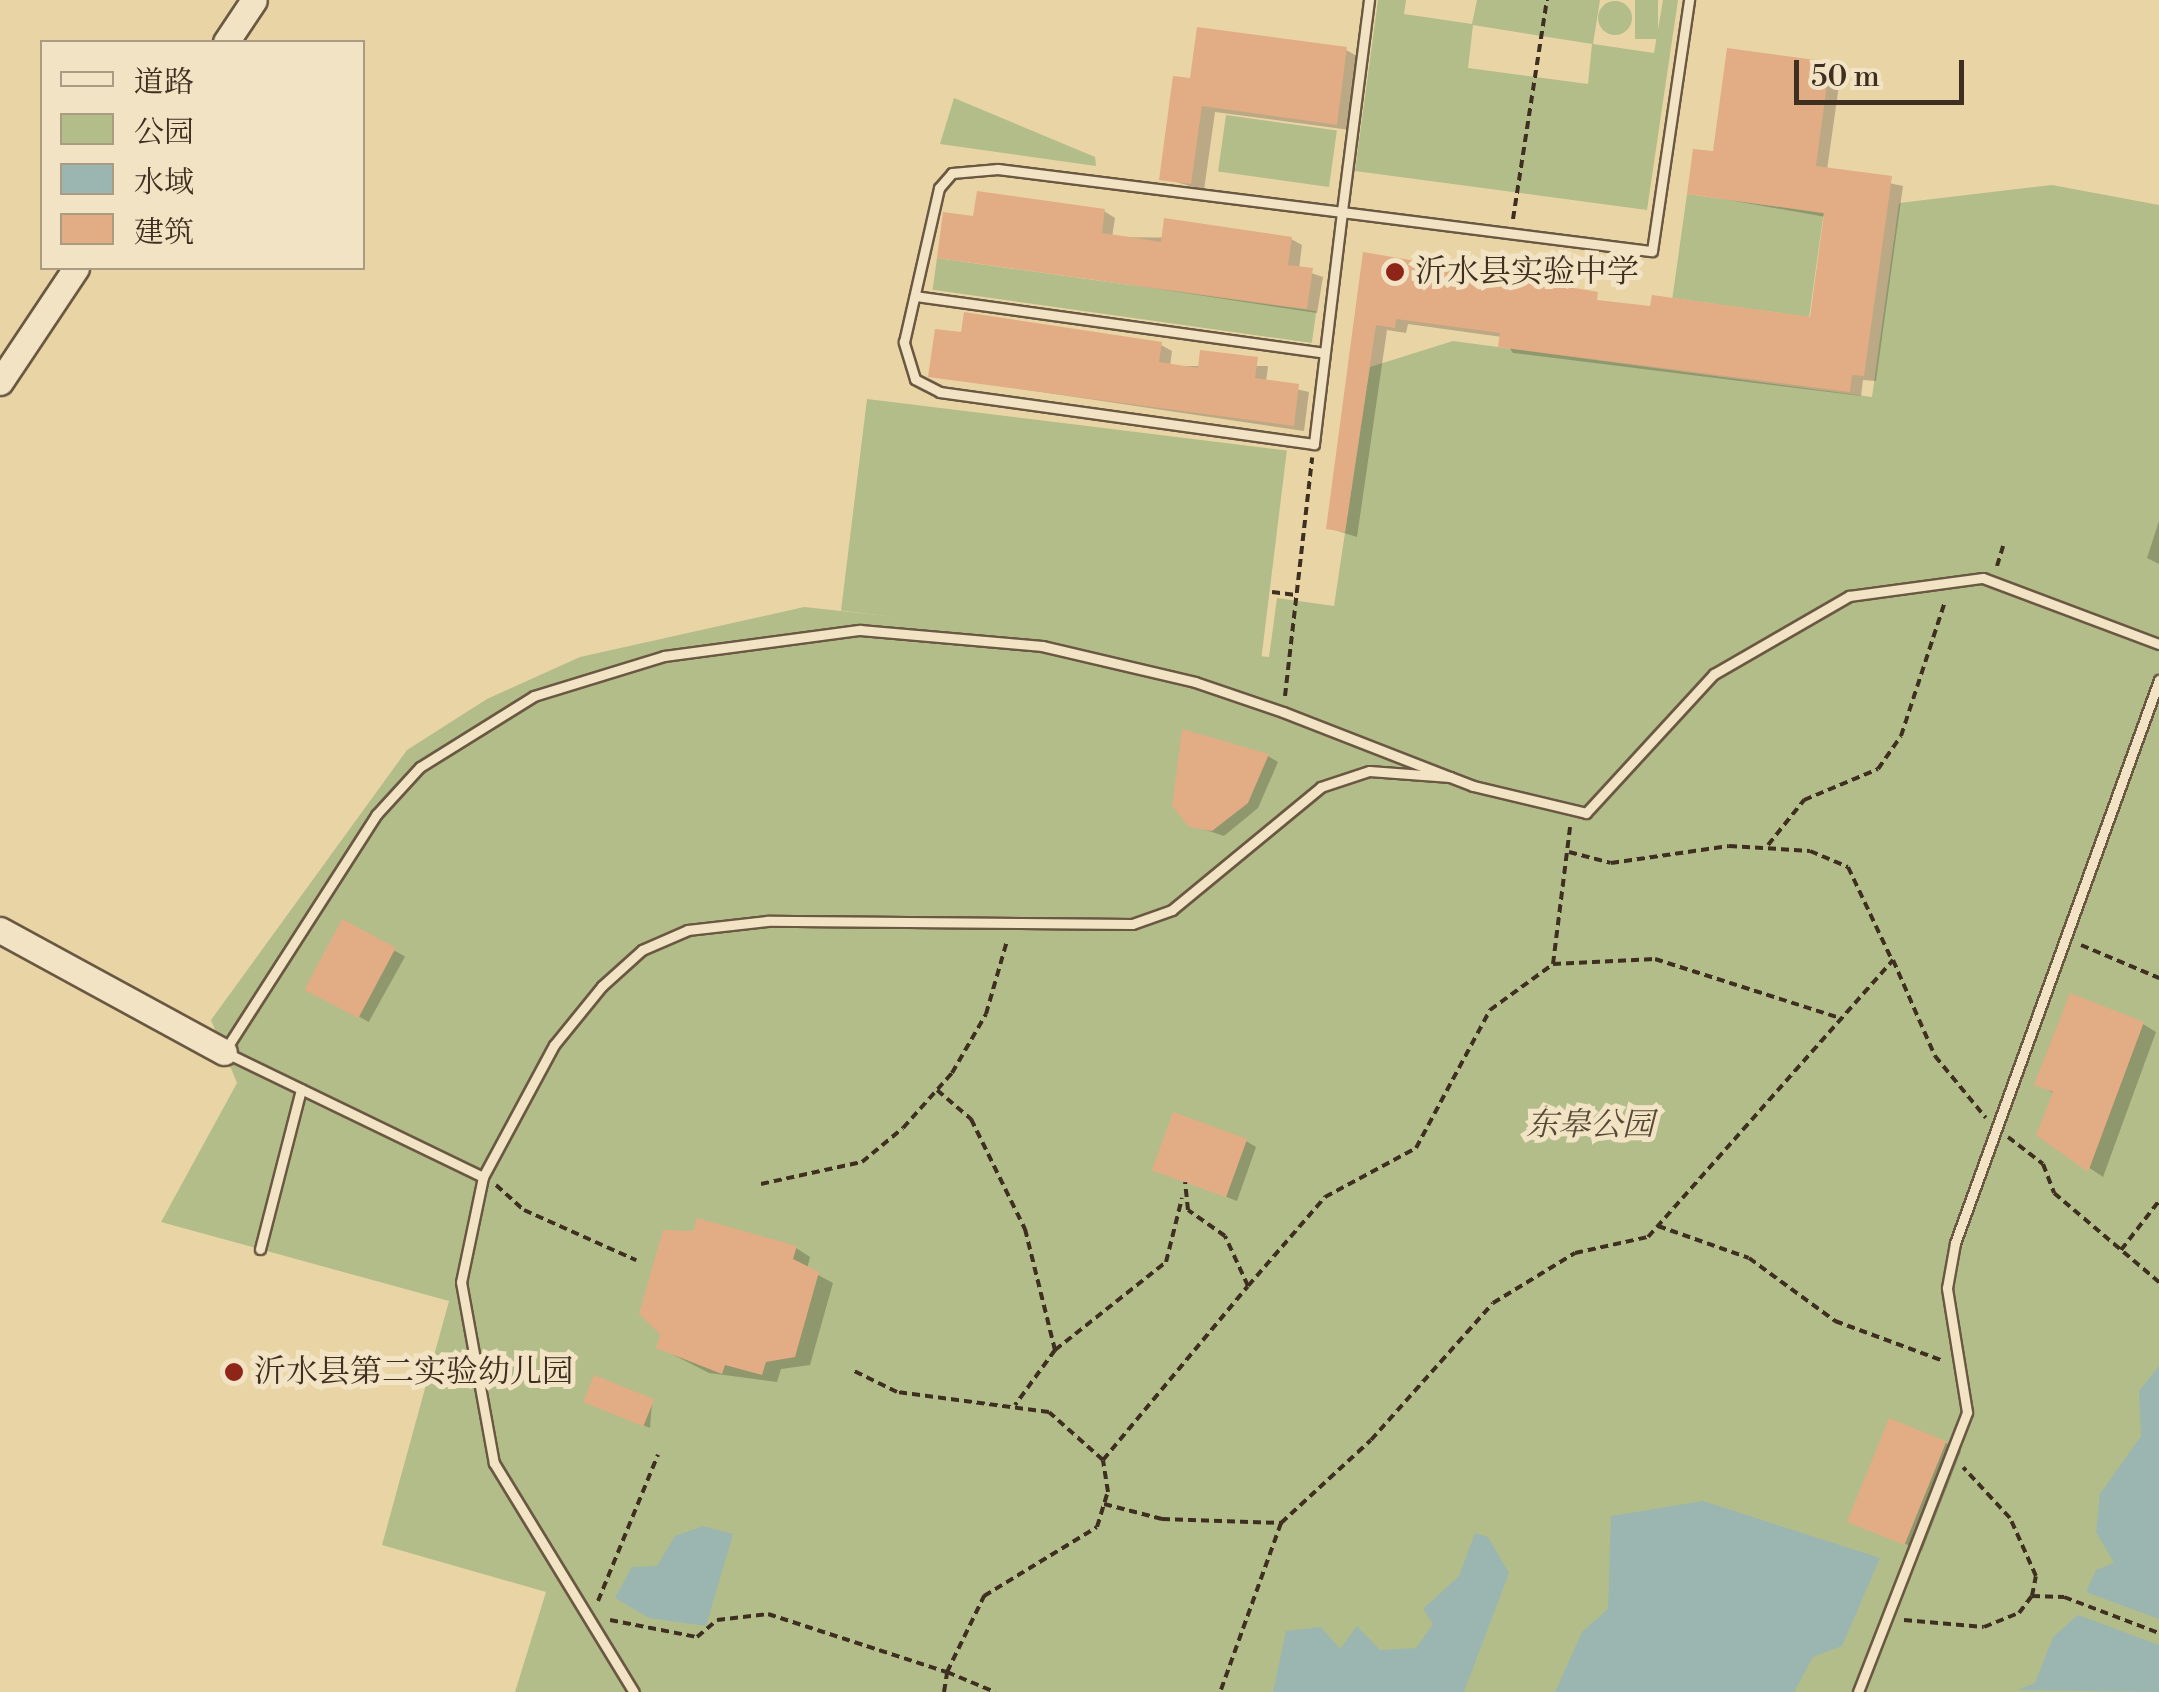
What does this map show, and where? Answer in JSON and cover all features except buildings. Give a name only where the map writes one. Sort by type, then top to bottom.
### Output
[{"type":"street","points":[[227,40],[254,0]]},
{"type":"street","points":[[0,382],[75,270]]},
{"type":"street","points":[[0,930],[224,1052]]},
{"type":"lane","points":[[1370,0],[1342,212],[1324,354],[1314,443],[926,388],[903,356],[939,188],[966,169],[1342,212],[1652,251],[1689,0]]},
{"type":"lane","points":[[914,296],[1324,354]]},
{"type":"lane","points":[[483,1177],[224,1052],[376,815],[420,768],[534,696],[588,674],[766,640],[943,632],[1116,661],[1283,712],[1450,777],[1586,813],[1714,674],[1800,618],[1849,596],[1952,580],[1992,581],[2159,644]]},
{"type":"lane","points":[[1858,1692],[1952,1459],[1967,1412],[1947,1288],[1996,1128],[2159,680]]},
{"type":"lane","points":[[634,1692],[588,1624],[494,1464],[479,1403],[461,1282],[483,1177],[554,1045],[642,950],[688,930],[767,920],[1132,924],[1172,910],[1321,786],[1369,771],[1450,777]]},
{"type":"lane","points":[[260,1249],[300,1089]]},
{"type":"path","points":[[1511,233],[1546,0]]},
{"type":"path","points":[[1283,712],[1314,443]]},
{"type":"path","points":[[1992,581],[2003,546]]},
{"type":"path","points":[[1768,845],[1804,800],[1878,769],[1901,736],[1952,580]]},
{"type":"path","points":[[1272,592],[1296,595]]},
{"type":"path","points":[[1553,964],[1552,922],[1569,852],[1569,811]]},
{"type":"path","points":[[1569,852],[1611,863],[1768,845],[1848,867],[1934,1056],[1996,1128],[2044,1164],[2054,1193],[2159,1282]]},
{"type":"path","points":[[761,1184],[862,1162],[937,1090],[986,1014],[1009,925]]},
{"type":"path","points":[[2065,939],[2159,978]]},
{"type":"path","points":[[944,1692],[947,1672],[984,1596],[1097,1526],[1104,1504],[1104,1460],[1324,1197],[1416,1148],[1490,1010],[1553,964],[1655,959],[1804,1013],[1846,1019]]},
{"type":"path","points":[[1220,1692],[1281,1523],[1371,1440],[1492,1304],[1574,1253],[1613,1250],[1658,1226],[1846,1019],[1893,960]]},
{"type":"path","points":[[937,1090],[971,1119],[1025,1229],[1055,1350]]},
{"type":"path","points":[[483,1177],[524,1210],[636,1260]]},
{"type":"path","points":[[1014,1406],[1055,1350],[1166,1262],[1185,1182]]},
{"type":"path","points":[[1182,1198],[1225,1236],[1248,1286]]},
{"type":"path","points":[[2121,1250],[2159,1201]]},
{"type":"path","points":[[1658,1226],[1749,1258],[1835,1321],[1962,1367]]},
{"type":"path","points":[[852,1370],[897,1392],[1049,1412],[1104,1460]]},
{"type":"path","points":[[588,1624],[658,1456]]},
{"type":"path","points":[[1889,1616],[1984,1626],[2018,1613],[2032,1596],[2036,1576],[2001,1503],[1952,1459]]},
{"type":"path","points":[[1104,1504],[1162,1519],[1281,1523]]},
{"type":"path","points":[[2032,1596],[2064,1598],[2159,1633]]},
{"type":"path","points":[[596,1606],[612,1623],[697,1637],[717,1620],[768,1614],[947,1672],[995,1692]]},
{"type":"green space","points":[[1378,0],[1406,0],[1404,14],[1472,24],[1477,0],[1600,0],[1593,44],[1654,53],[1663,0],[1678,0],[1647,210],[1355,171]],"holes":[[[1473,25],[1592,44],[1588,84],[1468,68]]]},
{"type":"green space","points":[[1635,0],[1658,0],[1658,39],[1635,39]]},
{"type":"green space","points":[[1615,1],[1627,6],[1632,18],[1627,30],[1615,35],[1603,30],[1598,18],[1603,6]]},
{"type":"green space","points":[[954,98],[1095,157],[1096,166],[940,144]]},
{"type":"green space","points":[[1226,115],[1337,131],[1329,187],[1218,171]]},
{"type":"green space","name":"东皋公园","points":[[2052,185],[2159,205],[2159,1692],[515,1692],[546,1592],[382,1545],[449,1301],[161,1222],[237,1083],[211,1020],[407,750],[487,699],[580,657],[804,607],[1269,657],[1277,598],[1334,606],[1370,367],[1453,341],[1872,397],[1899,203]]},
{"type":"green space","points":[[1687,194],[1824,213],[1809,317],[1672,298]]},
{"type":"green space","points":[[937,258],[1316,311],[1312,343],[933,290]]},
{"type":"green space","points":[[867,399],[1287,451],[1261,662],[841,610]]},
{"type":"water","points":[[2159,1366],[2159,1619],[2086,1592],[2096,1570],[2114,1563],[2096,1532],[2100,1494],[2141,1436],[2139,1391]]},
{"type":"water","points":[[1703,1501],[1880,1558],[1842,1646],[1813,1657],[1794,1692],[1555,1692],[1582,1632],[1608,1609],[1611,1516]]},
{"type":"water","points":[[703,1526],[733,1534],[706,1626],[649,1618],[615,1598],[632,1567],[657,1566],[675,1536]]},
{"type":"water","points":[[1475,1533],[1488,1537],[1509,1573],[1464,1692],[1273,1692],[1286,1631],[1321,1627],[1340,1649],[1357,1626],[1380,1650],[1416,1648],[1433,1624],[1423,1609],[1459,1576]]},
{"type":"water","points":[[2078,1615],[2159,1645],[2159,1692],[2017,1690],[2035,1683],[2053,1637]]},
{"type":"place","name":"沂水县实验中学","points":[[1395,272]]},
{"type":"place","name":"沂水县第二实验幼儿园","points":[[234,1372]]}]
